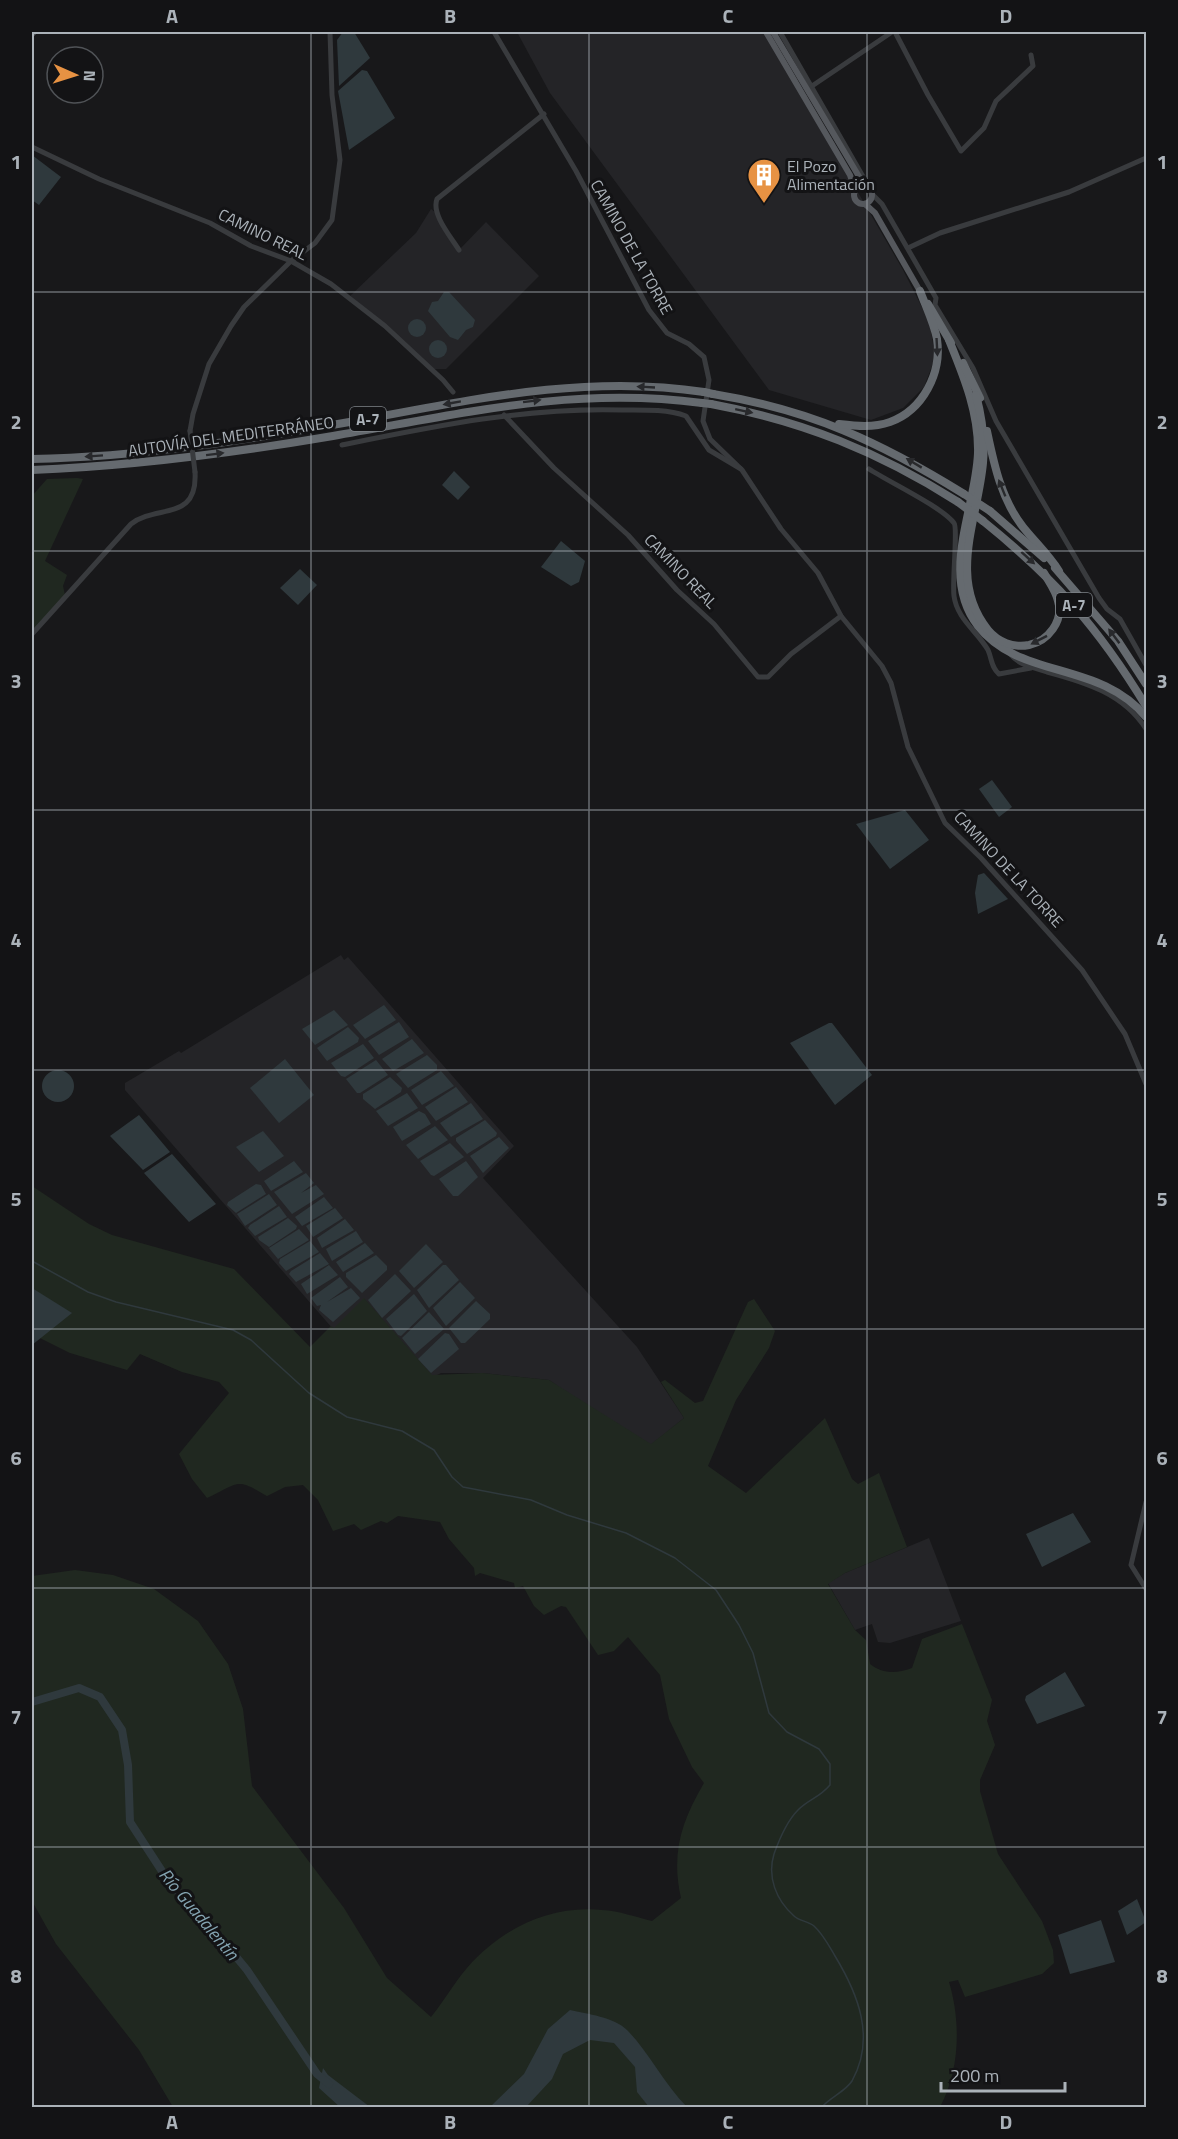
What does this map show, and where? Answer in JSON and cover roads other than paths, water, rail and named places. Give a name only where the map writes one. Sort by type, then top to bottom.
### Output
[{"type":"highway","points":[[827,423],[864,427],[889,422],[912,408],[926,391],[936,371],[938,352],[934,327],[920,291]]},
{"type":"highway","points":[[931,304],[949,340],[972,398],[977,429],[976,476],[961,553],[966,603],[976,624],[992,642],[1011,656],[1040,667],[1103,683],[1146,717]]},
{"type":"highway","points":[[949,340],[965,366],[981,400],[993,459],[1009,505],[1059,571]]},
{"type":"highway","points":[[965,366],[977,400],[984,444],[981,478],[968,546],[968,586],[982,622],[1003,642],[1015,646],[1034,644],[1050,634],[1056,624],[1059,610],[1058,600],[1044,573]]},
{"type":"highway","name":"AUTOVÍA DEL MEDITERRÁNEO","points":[[32,459],[212,444],[531,391],[615,386],[709,393],[766,405],[827,423],[895,452],[990,511],[1059,571],[1118,641],[1146,684]]},
{"type":"highway","name":"AUTOVÍA DEL MEDITERRÁNEO","points":[[32,470],[153,462],[232,452],[547,400],[631,396],[711,404],[777,419],[847,442],[898,466],[958,502],[1044,573],[1101,636],[1146,706]]},
{"type":"main road","points":[[766,32],[850,175],[855,190],[855,199],[875,213],[920,291],[931,304]]},
{"type":"main road","points":[[773,32],[866,186],[872,197],[875,213]]},
{"type":"main road","points":[[855,190],[866,186]]},
{"type":"main road","points":[[865,204],[872,197]]},
{"type":"street","points":[[32,634],[131,524],[144,517],[171,512],[185,504],[194,490],[195,472],[190,431],[209,364],[244,306],[291,261],[315,243],[329,227],[334,210],[340,148],[332,95],[330,32]]},
{"type":"street","points":[[331,39],[337,32]]},
{"type":"street","name":"CAMINO DE LA TORRE","points":[[494,32],[544,114],[649,310],[667,333],[689,344],[704,357],[709,380],[703,421],[706,430],[716,446],[742,470],[781,528],[818,573],[841,616],[882,666],[891,683],[908,747],[945,823],[981,858],[1082,970],[1125,1034],[1146,1084]]},
{"type":"street","points":[[780,32],[866,186]]},
{"type":"street","points":[[812,86],[893,32],[961,151],[984,128],[996,101],[1033,66],[1031,55]]},
{"type":"street","points":[[459,250],[438,214],[435,204],[437,199],[544,114]]},
{"type":"street","name":"CAMINO REAL","points":[[32,147],[99,179],[210,223],[251,246],[291,261],[331,284],[383,324],[453,392]]},
{"type":"street","points":[[908,248],[940,233],[1068,192],[1146,158]]},
{"type":"street","points":[[872,197],[882,204],[902,242],[908,248],[933,291],[931,304],[973,368],[996,421],[1099,598],[1107,609],[1120,619],[1146,664]]},
{"type":"street","points":[[342,445],[504,415],[579,409],[681,414],[686,416],[709,450],[742,470]]},
{"type":"street","name":"CAMINO REAL","points":[[504,415],[554,468],[628,535],[677,590],[714,624],[758,677],[768,677],[806,641],[841,616]]},
{"type":"street","points":[[869,469],[942,513],[955,524],[957,532],[952,570],[956,605],[972,632],[986,647],[996,672],[1003,675],[1040,667]]},
{"type":"street","points":[[1011,656],[1013,671]]},
{"type":"street","points":[[1013,671],[1023,662],[1031,668]]},
{"type":"street","points":[[1051,669],[1117,698],[1146,729]]},
{"type":"street","points":[[1146,1502],[1131,1565],[1146,1588]]},
{"type":"waterway","points":[[32,1261],[88,1292],[116,1302],[233,1330],[251,1340],[309,1393],[347,1417],[402,1431],[434,1450],[452,1477],[463,1487],[531,1500],[567,1515],[626,1533],[675,1558],[716,1590],[739,1625],[753,1653],[769,1713],[787,1732],[819,1749],[830,1764],[830,1785],[794,1814],[781,1837],[772,1863],[773,1880],[782,1903],[796,1918],[814,1926],[828,1944],[851,1986],[861,2017],[863,2049],[852,2081],[821,2108]]},
{"type":"waterway","name":"Río Guadalentín","points":[[32,1702],[79,1688],[100,1697],[122,1730],[128,1765],[130,1822],[171,1885],[204,1918],[247,1970],[317,2074],[329,2084]]},
{"type":"place","name":"El Pozo Alimentación","points":[[764,204]]}]
